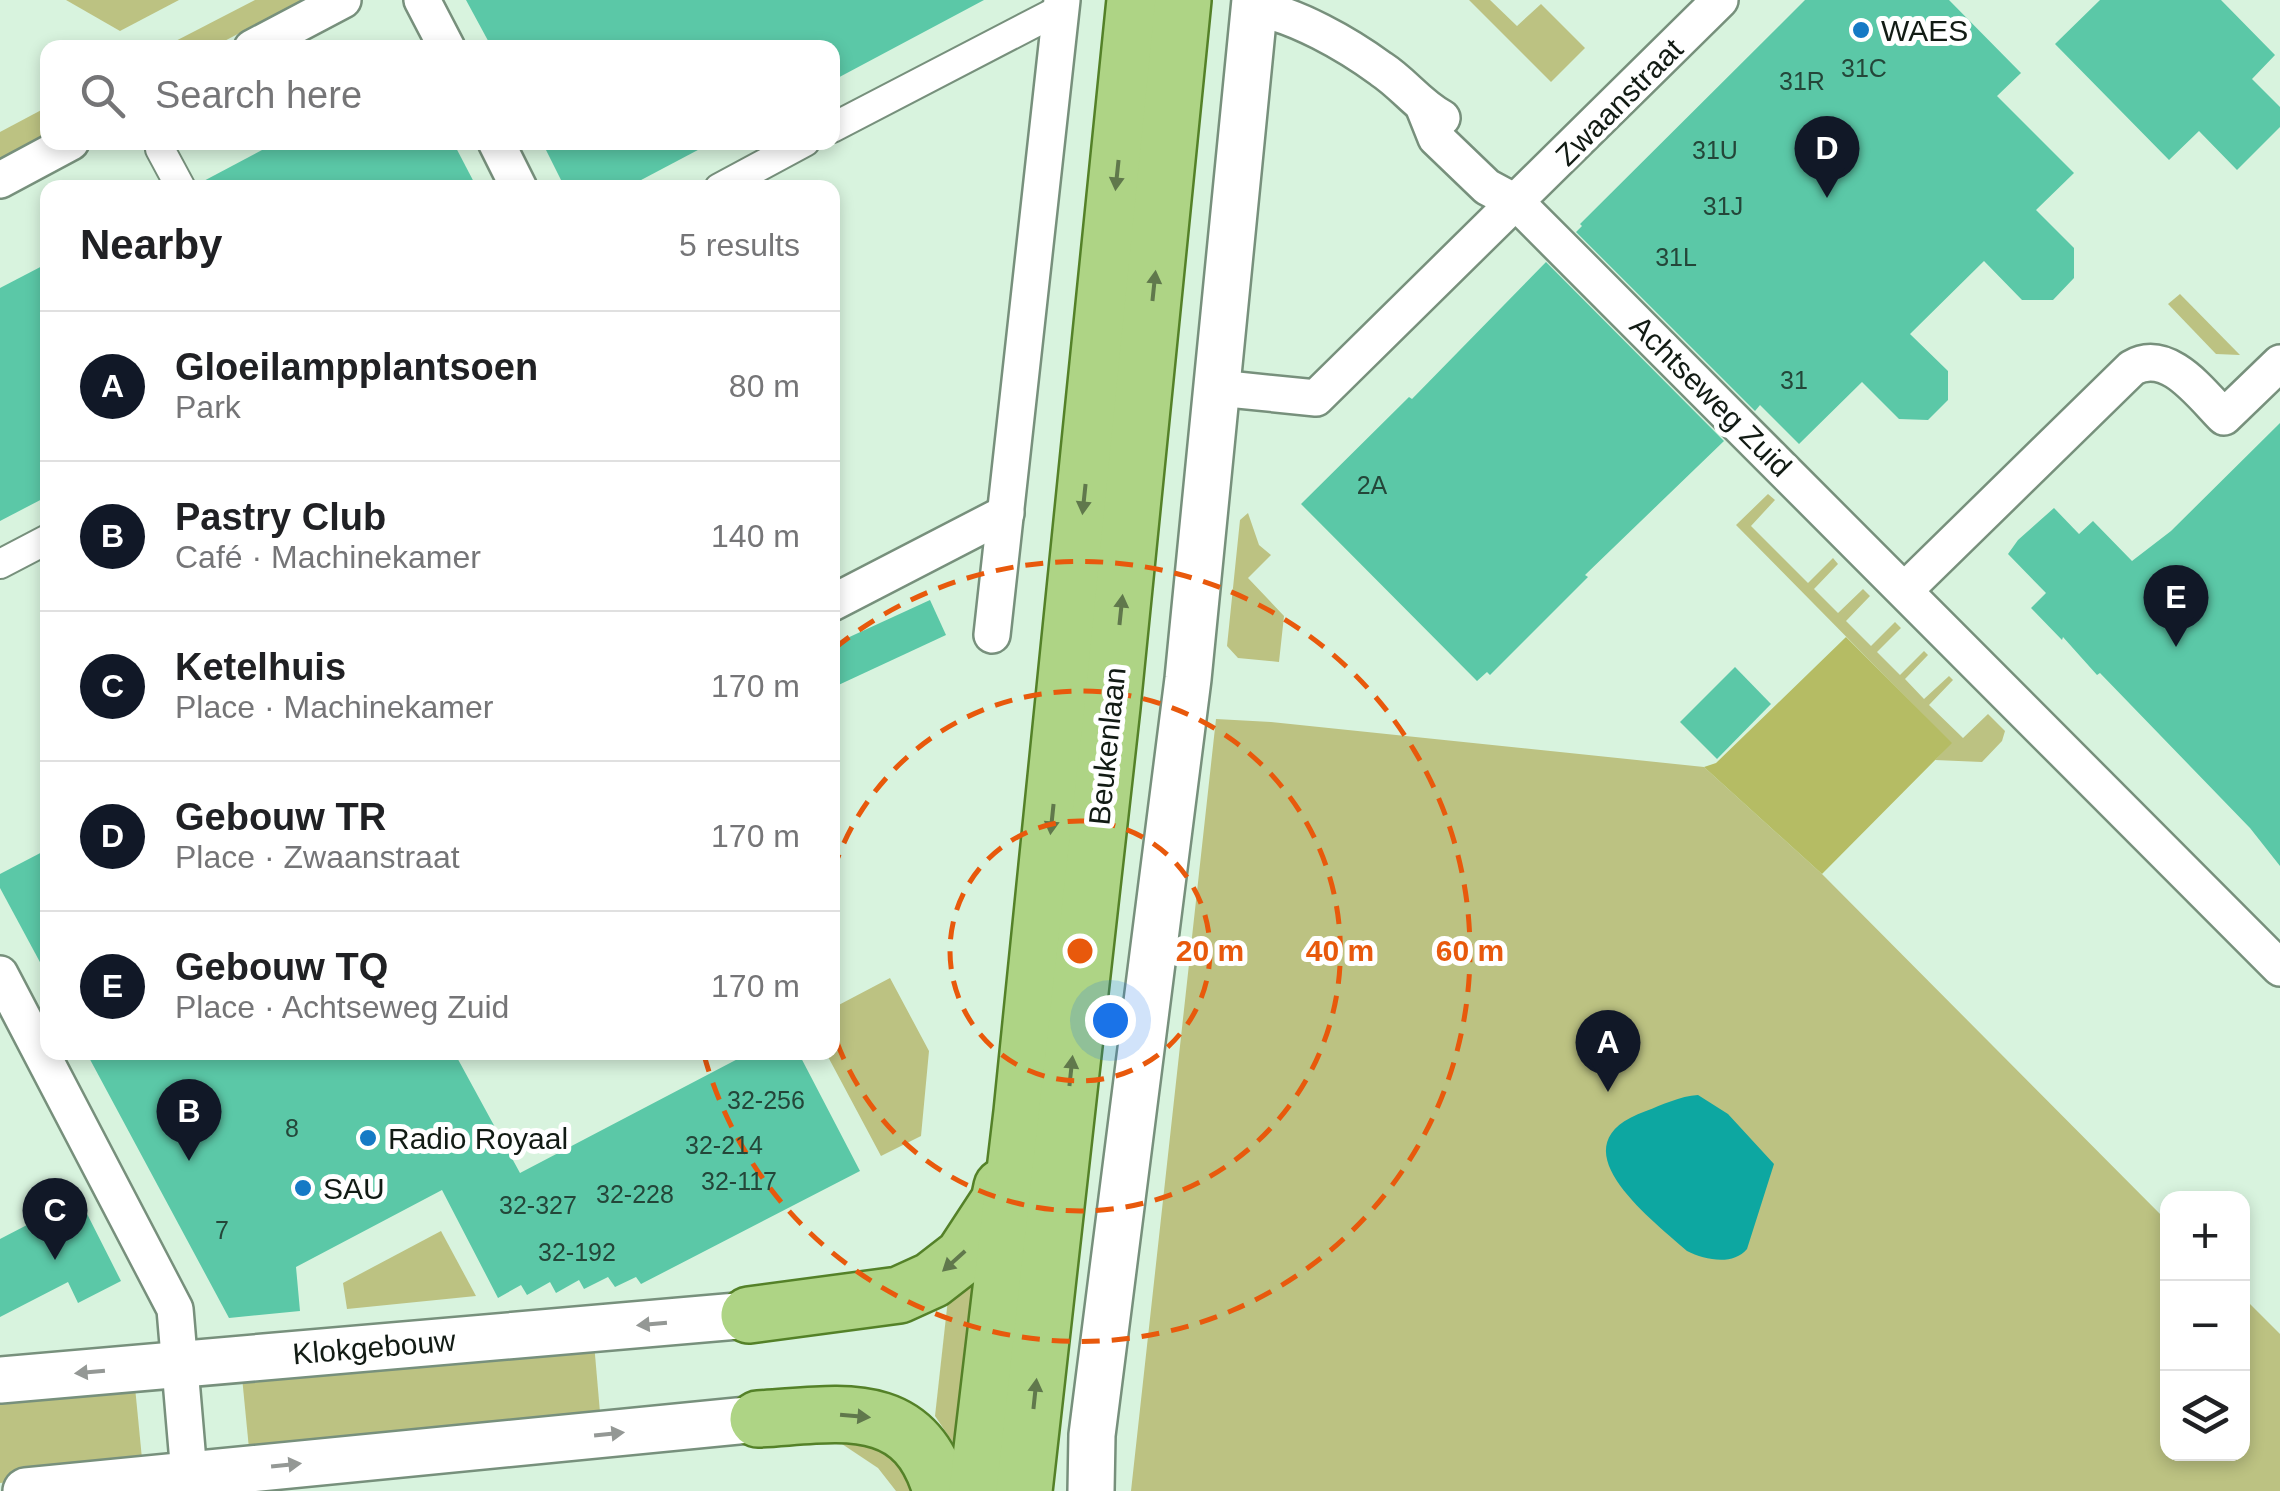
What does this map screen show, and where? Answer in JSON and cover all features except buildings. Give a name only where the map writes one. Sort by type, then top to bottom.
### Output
[{"type":"main road","name":"Beukenlaan","points":[[1024,1491],[1112,707],[1150,81],[1135,0]]},
{"type":"main road","name":"Beukenlaan","points":[[977,1491],[1150,81],[1183,0]]},
{"type":"main road","points":[[749,1315],[899,1295],[932,1280],[963,1256],[998,1200],[1022,1112]]},
{"type":"main road","points":[[758,1419],[860,1414],[897,1426],[924,1448],[942,1491]]},
{"type":"street","points":[[267,40],[343,0]]},
{"type":"street","points":[[422,0],[442,40]]},
{"type":"street","name":"Zwaanstraat","points":[[1517,203],[1720,0]]},
{"type":"street","points":[[840,124],[1062,4]]},
{"type":"street","points":[[992,635],[1062,4]]},
{"type":"street","points":[[1091,1491],[1092,1435],[1188,680],[1255,4]]},
{"type":"street","name":"Achtseweg Zuid","points":[[1255,4],[1284,13],[1383,69],[1424,108],[1436,138],[1487,186],[1517,203],[2280,968]]},
{"type":"street","points":[[0,180],[56,150]]},
{"type":"street","points":[[161,150],[177,180]]},
{"type":"street","points":[[500,150],[515,180]]},
{"type":"street","points":[[735,180],[789,150]]},
{"type":"street","points":[[1218,388],[1316,398],[1517,203]]},
{"type":"street","points":[[1905,590],[2132,368],[2151,361],[2163,363],[2224,416],[2280,363]]},
{"type":"street","points":[[840,598],[1006,512]]},
{"type":"street","points":[[0,564],[40,543]]},
{"type":"street","points":[[0,974],[40,1051]]},
{"type":"street","points":[[45,1060],[175,1309],[189,1474]]},
{"type":"street","name":"Klokgebouw","points":[[0,1380],[749,1315]]},
{"type":"street","points":[[26,1491],[758,1419]]},
{"type":"green space","points":[[66,0],[179,0],[120,31]]},
{"type":"green space","points":[[255,0],[303,0],[226,40],[178,40]]},
{"type":"green space","points":[[1469,0],[1490,0],[1517,26],[1541,4],[1585,48],[1551,82]]},
{"type":"green space","points":[[40,111],[40,138],[0,159],[0,132]]},
{"type":"green space","points":[[2180,294],[2240,355],[2216,354],[2168,304]]},
{"type":"green space","points":[[1768,494],[1775,500],[1751,526],[1808,583],[1833,558],[1838,564],[1814,589],[1838,613],[1863,589],[1870,596],[1846,621],[1871,646],[1895,622],[1901,628],[1877,652],[1900,675],[1924,651],[1928,655],[1905,679],[1924,699],[1949,676],[1953,680],[1929,705],[1963,738],[1988,714],[2005,731],[2002,741],[1982,762],[1935,760],[1951,743],[1736,525]]},
{"type":"green space","points":[[1248,513],[1259,545],[1271,555],[1248,578],[1284,616],[1279,662],[1238,658],[1227,646],[1240,520]]},
{"type":"green space","points":[[1846,637],[1952,743],[1822,874],[1704,767],[1716,763]]},
{"type":"green space","points":[[1216,719],[1704,767],[1822,874],[2160,1214],[2160,1461],[2250,1461],[2250,1304],[2280,1334],[2280,1491],[1131,1491]]},
{"type":"green space","points":[[890,978],[929,1051],[921,1136],[881,1156],[830,1060],[840,1060],[840,1004]]},
{"type":"green space","points":[[441,1231],[476,1296],[347,1309],[343,1283]]},
{"type":"green space","points":[[978,1273],[956,1447],[935,1416],[948,1299]]},
{"type":"green space","points":[[594,1343],[601,1424],[250,1459],[242,1377]]},
{"type":"green space","points":[[135,1387],[143,1469],[0,1483],[0,1400]]},
{"type":"green space","points":[[856,1436],[898,1460],[913,1491],[896,1491],[878,1468],[839,1442]]},
{"type":"water","points":[[1698,1095],[1728,1114],[1774,1164],[1747,1249],[1734,1258],[1710,1259],[1687,1251],[1632,1200],[1607,1161],[1607,1142],[1619,1125],[1646,1111]]},
{"type":"place","name":"WAES","points":[[1861,30]]},
{"type":"place","name":"Gebouw TR","points":[[1827,198]]},
{"type":"place","name":"Gebouw TQ","points":[[2176,647]]},
{"type":"place","name":"Gloeilampplantsoen","points":[[1608,1092]]},
{"type":"place","name":"Radio Royaal","points":[[368,1138]]},
{"type":"place","name":"Pastry Club","points":[[189,1161]]},
{"type":"place","name":"SAU","points":[[303,1188]]},
{"type":"place","name":"Ketelhuis","points":[[55,1260]]}]
